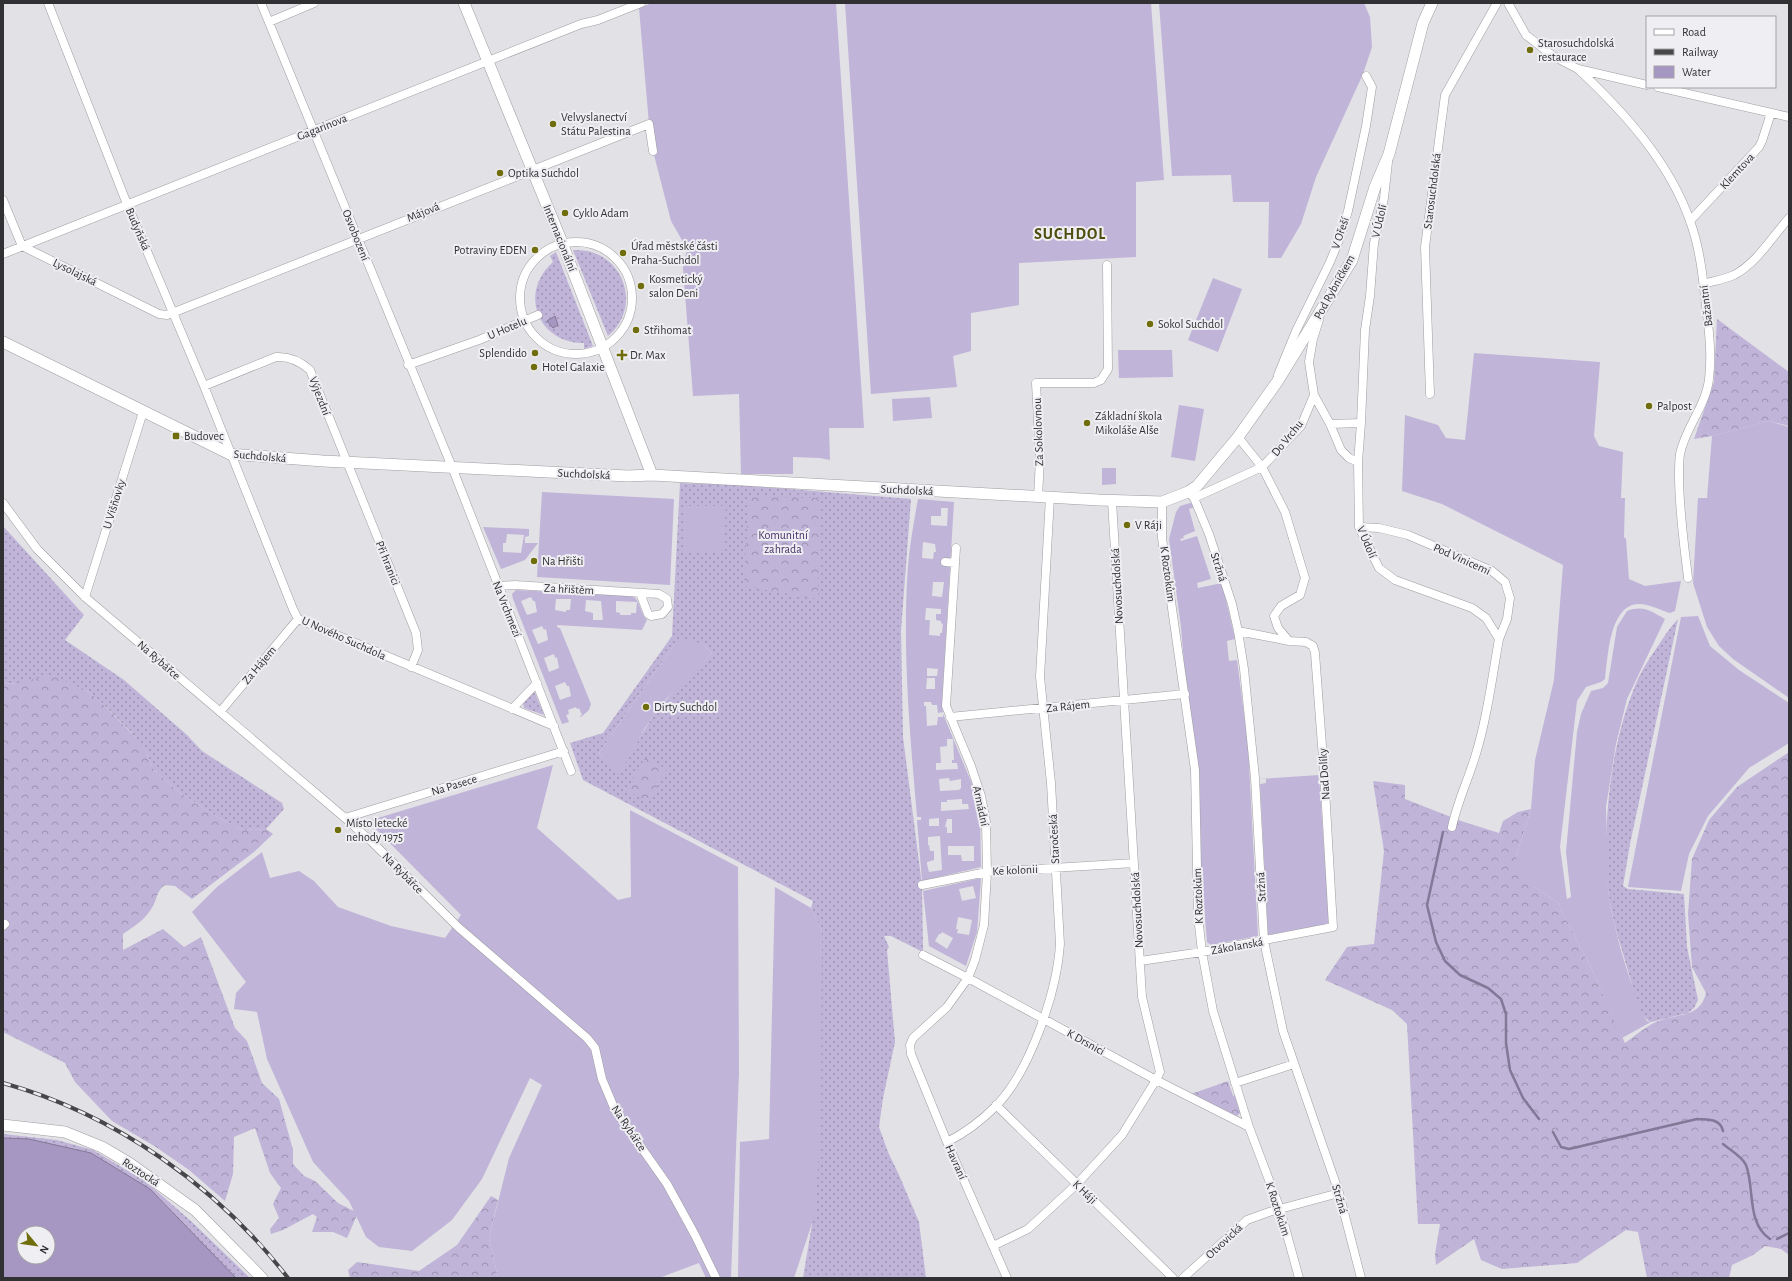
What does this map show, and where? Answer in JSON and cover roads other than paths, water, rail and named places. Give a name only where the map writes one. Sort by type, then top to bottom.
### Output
[{"type":"street","name":"Budyňská","points":[[48,3],[127,204],[174,313],[230,454]]},
{"type":"street","name":"Osvobození","points":[[261,3],[408,365],[452,467]]},
{"type":"street","points":[[269,22],[314,3]]},
{"type":"street","name":"Internacionální","points":[[464,3],[563,244],[652,476]]},
{"type":"street","name":"Gagarinova","points":[[3,254],[581,24],[598,20],[641,3]]},
{"type":"street","name":"Pod Rybníčkem","points":[[1191,495],[1238,437],[1277,382],[1352,260],[1375,187],[1389,154],[1422,22],[1432,3]]},
{"type":"street","name":"Starosuchdolská","points":[[1430,394],[1425,247],[1445,95],[1497,3]]},
{"type":"street","points":[[1508,3],[1526,35],[1553,56],[1578,69],[1646,85]]},
{"type":"street","name":"Bažantní","points":[[1578,69],[1624,115],[1665,171],[1690,221],[1698,249],[1704,284],[1710,342],[1709,379],[1706,391],[1687,434],[1680,455],[1679,498],[1688,578]]},
{"type":"street","name":"V Ořeší","points":[[1277,382],[1279,370],[1330,262],[1348,211],[1366,126],[1372,87],[1366,76]]},
{"type":"street","points":[[1662,88],[1789,117]]},
{"type":"street","name":"Klemtova","points":[[1690,221],[1759,147],[1771,113]]},
{"type":"street","name":"Májová","points":[[174,313],[649,124],[653,151]]},
{"type":"street","name":"V Údolí","points":[[1389,154],[1384,198],[1374,243],[1370,296],[1364,330],[1362,423],[1358,462],[1359,527],[1379,568],[1386,575],[1394,580],[1472,608],[1486,618],[1499,639]]},
{"type":"street","points":[[3,200],[22,246]]},
{"type":"street","points":[[1704,284],[1733,275],[1744,268],[1774,237],[1789,218]]},
{"type":"street","points":[[578,243],[599,247],[615,258],[628,277],[632,297],[629,317],[619,335],[603,348],[582,354],[558,351],[538,339],[525,320],[521,297],[523,281],[528,270],[541,255],[552,248],[563,244],[578,243]]},
{"type":"street","name":"Lysolajská","points":[[22,246],[159,314],[167,316],[174,313]]},
{"type":"street","name":"Za Sokolovnou","points":[[1038,497],[1040,459],[1036,384],[1094,383],[1101,380],[1105,375],[1108,369],[1109,350],[1107,265]]},
{"type":"street","points":[[1322,309],[1313,339],[1309,362],[1314,395],[1330,424],[1341,450],[1350,458],[1358,462]]},
{"type":"street","name":"U Hotelu","points":[[408,365],[478,340],[538,314]]},
{"type":"street","name":"Suchdolská","points":[[3,342],[230,454],[1112,501],[1162,502],[1191,495]]},
{"type":"street","name":"Výjezdní","points":[[204,386],[276,357],[284,357],[303,364],[310,370],[346,461]]},
{"type":"street","name":"Do Vrchu","points":[[1191,495],[1262,467],[1300,426],[1314,395]]},
{"type":"street","name":"U Višňovky","points":[[85,597],[143,412]]},
{"type":"street","points":[[1330,424],[1362,423]]},
{"type":"street","points":[[1238,437],[1262,467],[1285,512],[1305,578],[1300,595],[1281,606],[1274,616],[1278,628],[1289,641]]},
{"type":"street","name":"U Nového Suchdola","points":[[230,454],[298,619],[554,726]]},
{"type":"street","name":"Při hranici","points":[[346,461],[353,474],[416,633],[418,650],[411,667]]},
{"type":"street","name":"Na Vrchmezí","points":[[452,467],[564,751]]},
{"type":"street","name":"Stržná","points":[[1191,495],[1209,534],[1232,604],[1238,631],[1244,669],[1255,778],[1264,941],[1283,1031],[1339,1193],[1361,1278]]},
{"type":"street","name":"Staročeská","points":[[947,1142],[973,1125],[996,1105],[1022,1069],[1043,1018],[1058,964],[1060,944],[1056,868],[1040,677],[1050,497]]},
{"type":"street","name":"Novosuchdolská","points":[[993,1246],[1028,1229],[1077,1184],[1122,1135],[1160,1072],[1142,997],[1112,501]]},
{"type":"street","name":"K Roztokům","points":[[1162,502],[1162,538],[1195,770],[1198,916],[1202,952],[1213,1011],[1249,1127],[1280,1209],[1299,1278]]},
{"type":"street","name":"Na Rybářce","points":[[3,504],[37,549],[85,597],[345,818],[371,841],[458,927],[587,1038],[595,1048],[602,1078],[615,1110],[667,1184],[695,1235],[716,1278]]},
{"type":"street","name":"Pod Vinicemi","points":[[1359,527],[1380,528],[1408,535],[1492,571],[1505,582],[1510,598],[1507,620],[1499,639]]},
{"type":"street","name":"Armádní","points":[[910,1045],[913,1038],[919,1031],[947,1007],[968,978],[975,960],[984,925],[987,872],[986,822],[981,796],[971,766],[946,706],[956,548]]},
{"type":"street","points":[[945,562],[955,563]]},
{"type":"street","name":"Za hřištěm","points":[[498,586],[515,585],[640,593]]},
{"type":"street","name":"Za Hájem","points":[[220,712],[298,619]]},
{"type":"street","name":"Nad Dolíky","points":[[1238,631],[1289,641],[1306,642],[1313,646],[1315,653],[1324,772],[1333,927]]},
{"type":"street","points":[[1452,827],[1455,814],[1476,756],[1487,707],[1499,639]]},
{"type":"street","points":[[512,709],[537,683]]},
{"type":"street","name":"Za Rájem","points":[[950,717],[1185,694]]},
{"type":"street","points":[[564,751],[571,771]]},
{"type":"street","name":"Na Pasece","points":[[345,818],[564,751]]},
{"type":"street","name":"Ke kolonii","points":[[922,885],[987,872],[1134,863]]},
{"type":"street","name":"Zákolanská","points":[[1140,961],[1202,952],[1333,927]]},
{"type":"street","name":"K Drsnici","points":[[923,955],[1043,1018],[1156,1080],[1249,1127]]},
{"type":"street","name":"Havraní","points":[[910,1045],[911,1054],[947,1142],[1007,1278]]},
{"type":"street","points":[[1235,1083],[1294,1064]]},
{"type":"street","name":"K Háji","points":[[996,1105],[1173,1278]]},
{"type":"street","name":"Roztocká","points":[[3,1124],[65,1132],[102,1147],[164,1187],[195,1210],[262,1278]]},
{"type":"street","name":"Otvovická","points":[[1183,1278],[1247,1220],[1280,1209],[1339,1193]]},
{"type":"water","points":[[555,316],[558,325],[553,328],[547,321]]},
{"type":"water","points":[[3,1138],[29,1139],[91,1153],[150,1189],[236,1278],[3,1278]]},
{"type":"waterway","points":[[1443,832],[1427,905],[1436,942],[1445,961],[1460,975],[1488,988],[1501,999],[1506,1014],[1506,1043],[1510,1070],[1523,1098],[1539,1119]]},
{"type":"waterway","points":[[1553,1132],[1561,1147],[1569,1149],[1697,1119],[1713,1120],[1719,1124],[1723,1131]]},
{"type":"waterway","points":[[1723,1144],[1739,1156],[1746,1165],[1749,1174],[1754,1215],[1762,1232],[1770,1239]]},
{"type":"waterway","points":[[1777,1239],[1789,1233]]},
{"type":"railway","points":[[3,1083],[45,1097],[85,1114],[124,1134],[161,1158],[197,1184],[230,1214],[260,1245],[288,1278]]},
{"type":"place","name":"Starosuchdolská restaurace","points":[[1530,50]]},
{"type":"place","name":"Velvyslanectví Státu Palestina","points":[[553,124]]},
{"type":"place","name":"Optika Suchdol","points":[[500,173]]},
{"type":"place","name":"Cyklo Adam","points":[[565,213]]},
{"type":"place","name":"Potraviny EDEN","points":[[535,250]]},
{"type":"place","name":"Úřad městské části Praha-Suchdol","points":[[623,253]]},
{"type":"place","name":"Kosmetický salon Deni","points":[[641,286]]},
{"type":"place","name":"Sokol Suchdol","points":[[1150,324]]},
{"type":"place","name":"Střihomat","points":[[636,330]]},
{"type":"place","name":"Splendido","points":[[535,353]]},
{"type":"place","name":"Dr. Max","points":[[622,355]]},
{"type":"place","name":"Hotel Galaxie","points":[[534,367]]},
{"type":"place","name":"Palpost","points":[[1649,406]]},
{"type":"place","name":"Základní škola Mikoláše Alše","points":[[1087,423]]},
{"type":"place","name":"Budovec","points":[[176,436]]},
{"type":"place","name":"V Ráji","points":[[1127,525]]},
{"type":"place","name":"Na Hřišti","points":[[534,561]]},
{"type":"place","name":"Dirty Suchdol","points":[[646,707]]},
{"type":"place","name":"Místo letecké nehody 1975","points":[[338,830]]},
{"type":"district","name":"SUCHDOL","points":[[1070,233]]},
{"type":"park label","name":"Komunitní zahrada","points":[[783,542]]}]
